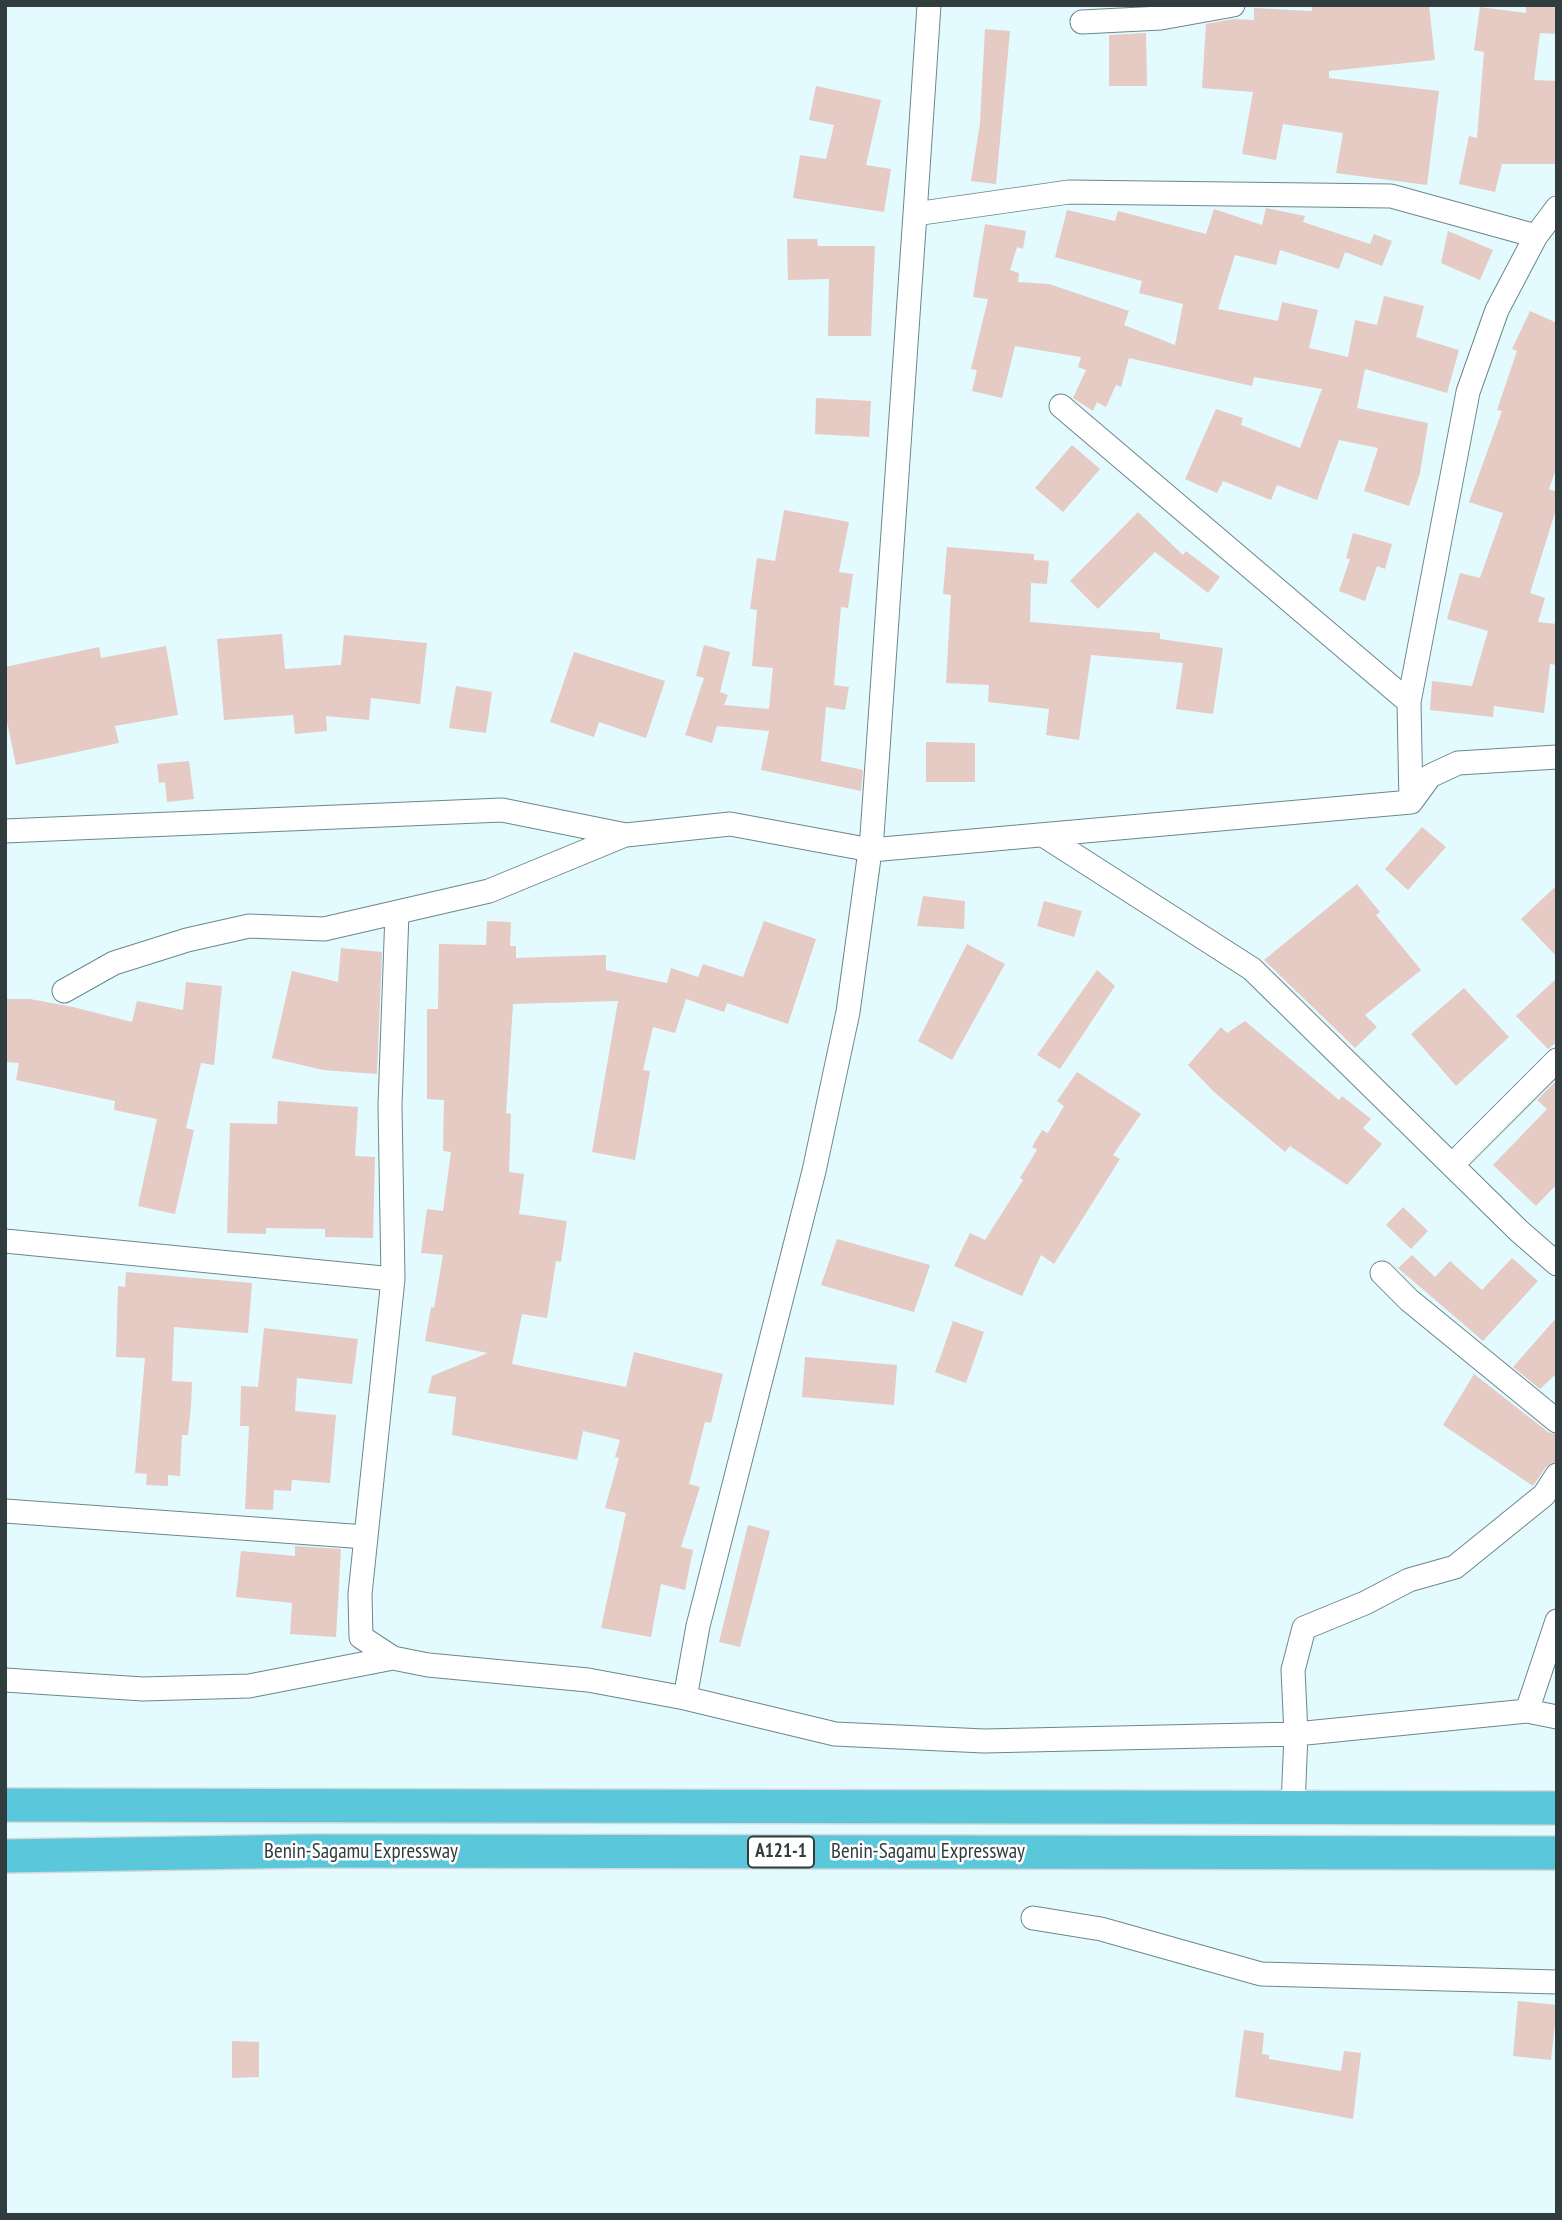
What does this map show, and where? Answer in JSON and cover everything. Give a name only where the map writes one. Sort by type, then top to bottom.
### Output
[{"type":"highway","name":"A121-1","points":[[5,1805],[1557,1808]]},
{"type":"highway","name":"Benin-Sagamu Expressway","points":[[5,1856],[311,1851],[1557,1853]]},
{"type":"street","points":[[685,1698],[695,1593],[783,1251],[871,850],[929,5]]},
{"type":"street","points":[[1082,22],[1161,18],[1233,5]]},
{"type":"street","points":[[915,214],[1069,192],[1391,196],[1536,236]]},
{"type":"street","points":[[1411,802],[1409,702],[1468,392],[1497,310],[1536,236],[1557,208]]},
{"type":"street","points":[[1061,406],[1409,702]]},
{"type":"street","points":[[64,991],[114,963],[187,940],[248,926],[324,929],[489,891],[626,835],[730,824],[871,850],[1411,802],[1430,776],[1458,762],[1557,757]]},
{"type":"street","points":[[5,831],[502,810],[626,835]]},
{"type":"street","points":[[1043,835],[1252,969],[1452,1166],[1557,1264]]},
{"type":"street","points":[[397,913],[390,1105],[393,1279],[360,1594],[361,1637],[393,1658],[428,1665],[588,1680],[685,1698],[835,1734],[984,1741],[1296,1734],[1527,1711],[1557,1717]]},
{"type":"street","points":[[1452,1166],[1557,1060]]},
{"type":"street","points":[[5,1241],[393,1279]]},
{"type":"street","points":[[1382,1273],[1409,1300],[1557,1421]]},
{"type":"street","points":[[1293,1806],[1296,1734],[1293,1670],[1304,1628],[1365,1603],[1409,1580],[1455,1567],[1544,1494],[1557,1475]]},
{"type":"street","points":[[5,1511],[366,1537]]},
{"type":"street","points":[[1527,1711],[1557,1621]]},
{"type":"street","points":[[5,1680],[143,1689],[249,1686],[393,1658]]},
{"type":"street","points":[[1033,1918],[1101,1929],[1261,1974],[1557,1982]]},
{"type":"building","points":[[1312,5],[1429,5],[1435,60],[1329,71],[1329,78],[1439,91],[1427,185],[1336,173],[1343,133],[1283,124],[1276,160],[1242,154],[1253,92],[1202,88],[1206,24],[1233,19],[1254,20],[1254,8],[1312,11]]},
{"type":"building","points":[[1526,5],[1557,5],[1557,34],[1540,33],[1534,80],[1557,81],[1557,164],[1502,164],[1495,192],[1459,184],[1469,136],[1477,138],[1484,52],[1474,50],[1480,7],[1526,13]]},
{"type":"building","points":[[985,29],[1010,31],[996,184],[971,181],[980,123]]},
{"type":"building","points":[[1146,33],[1147,86],[1109,86],[1109,35]]},
{"type":"building","points":[[816,86],[881,100],[866,165],[891,169],[884,212],[793,198],[800,155],[826,159],[834,125],[809,120]]},
{"type":"building","points":[[1266,208],[1305,216],[1303,222],[1370,244],[1374,234],[1392,241],[1382,266],[1345,252],[1339,269],[1280,250],[1276,265],[1235,255],[1218,309],[1278,321],[1282,302],[1318,310],[1309,348],[1348,357],[1355,320],[1377,325],[1384,296],[1424,306],[1416,337],[1459,350],[1447,393],[1365,369],[1357,408],[1428,423],[1420,473],[1409,506],[1364,491],[1378,448],[1339,440],[1317,500],[1277,485],[1271,500],[1223,481],[1217,493],[1185,479],[1216,409],[1243,418],[1241,425],[1300,448],[1322,389],[1254,377],[1252,386],[1129,358],[1121,387],[1116,385],[1106,407],[1097,402],[1093,411],[1073,398],[1086,370],[1078,367],[1081,357],[1015,346],[1002,398],[972,391],[977,370],[971,369],[988,299],[973,297],[985,224],[1026,231],[1023,249],[1017,247],[1010,270],[1019,273],[1018,282],[1049,284],[1129,311],[1124,325],[1175,345],[1183,304],[1139,293],[1142,281],[1055,257],[1067,210],[1115,221],[1118,211],[1206,234],[1214,209],[1262,225]]},
{"type":"building","points":[[1448,231],[1493,250],[1480,280],[1441,263]]},
{"type":"building","points":[[787,239],[817,239],[818,246],[875,246],[871,336],[828,336],[829,279],[788,280]]},
{"type":"building","points":[[1530,311],[1557,323],[1557,466],[1549,489],[1557,492],[1557,506],[1530,593],[1545,598],[1538,622],[1557,624],[1557,665],[1550,664],[1544,713],[1494,706],[1493,717],[1430,710],[1432,681],[1472,686],[1488,631],[1447,619],[1460,573],[1480,578],[1503,513],[1469,502],[1502,411],[1497,410],[1517,351],[1512,349]]},
{"type":"building","points":[[816,398],[871,401],[869,437],[815,434]]},
{"type":"building","points":[[1072,445],[1100,469],[1063,512],[1035,488]]},
{"type":"building","points":[[784,510],[849,522],[839,572],[853,574],[848,608],[841,607],[834,685],[849,687],[845,710],[826,707],[821,761],[863,770],[861,791],[761,770],[769,731],[717,726],[712,743],[685,735],[704,678],[696,676],[704,645],[730,652],[720,692],[728,695],[724,705],[769,709],[773,668],[752,666],[757,610],[750,609],[757,558],[775,561]]},
{"type":"building","points":[[1138,512],[1183,555],[1186,551],[1220,577],[1208,593],[1155,552],[1098,609],[1070,581]]},
{"type":"building","points":[[1353,533],[1392,544],[1385,569],[1377,566],[1365,601],[1339,591],[1350,559],[1346,558]]},
{"type":"building","points":[[947,547],[1034,554],[1034,560],[1049,561],[1047,584],[1031,583],[1030,622],[1160,633],[1160,639],[1223,648],[1213,714],[1176,709],[1183,663],[1091,655],[1079,740],[1046,735],[1049,709],[988,702],[989,685],[946,683],[951,595],[943,594]]},
{"type":"building","points":[[282,634],[285,669],[341,665],[344,635],[427,643],[420,704],[371,698],[369,720],[326,716],[327,731],[295,734],[293,715],[224,720],[217,639]]},
{"type":"building","points":[[166,646],[178,715],[115,726],[119,743],[16,765],[5,712],[5,667],[99,647],[101,658]]},
{"type":"building","points":[[574,652],[665,681],[646,738],[599,722],[594,737],[550,722]]},
{"type":"building","points":[[456,686],[492,692],[486,733],[449,728]]},
{"type":"building","points":[[926,742],[975,743],[975,782],[926,782]]},
{"type":"building","points":[[189,761],[194,799],[167,802],[165,782],[159,783],[157,764]]},
{"type":"building","points":[[1422,827],[1446,847],[1408,890],[1385,869]]},
{"type":"building","points":[[1357,884],[1380,912],[1376,915],[1421,970],[1365,1015],[1377,1027],[1355,1048],[1264,960]]},
{"type":"building","points":[[1557,885],[1557,957],[1521,919]]},
{"type":"building","points":[[923,896],[965,901],[964,929],[917,926]]},
{"type":"building","points":[[1044,901],[1082,911],[1074,937],[1037,926]]},
{"type":"building","points":[[487,921],[511,922],[510,946],[516,946],[516,958],[606,955],[606,970],[667,983],[671,968],[698,977],[703,964],[743,977],[764,921],[816,939],[788,1024],[727,1003],[724,1012],[686,999],[675,1033],[653,1027],[643,1070],[650,1071],[635,1160],[592,1152],[618,1001],[513,1004],[506,1113],[511,1114],[509,1172],[524,1174],[519,1214],[567,1221],[561,1262],[556,1261],[547,1318],[522,1314],[512,1364],[626,1387],[634,1352],[723,1374],[711,1423],[705,1422],[689,1484],[700,1487],[681,1547],[693,1550],[685,1590],[661,1584],[651,1637],[601,1628],[626,1513],[605,1508],[619,1458],[615,1457],[620,1440],[583,1431],[577,1460],[452,1435],[456,1397],[428,1393],[432,1376],[488,1353],[425,1341],[443,1255],[421,1253],[427,1209],[443,1211],[451,1152],[443,1151],[444,1100],[427,1099],[427,1009],[438,1009],[439,944],[486,945]]},
{"type":"building","points":[[967,944],[1005,964],[952,1060],[918,1041]]},
{"type":"building","points":[[341,948],[382,952],[377,1074],[323,1070],[272,1058],[292,971],[338,982]]},
{"type":"building","points":[[1097,970],[1115,986],[1060,1069],[1037,1055]]},
{"type":"building","points":[[1557,978],[1557,1042],[1548,1049],[1516,1016]]},
{"type":"building","points":[[186,982],[222,986],[214,1065],[201,1063],[186,1128],[194,1130],[175,1214],[138,1206],[157,1119],[114,1110],[115,1101],[16,1080],[19,1063],[5,1062],[5,999],[30,999],[132,1022],[137,1001],[183,1010]]},
{"type":"building","points":[[1464,988],[1509,1037],[1456,1086],[1411,1034]]},
{"type":"building","points":[[1245,1021],[1339,1100],[1342,1096],[1371,1119],[1363,1128],[1382,1144],[1347,1185],[1290,1146],[1285,1152],[1214,1092],[1188,1065],[1221,1027],[1227,1033]]},
{"type":"building","points":[[1077,1072],[1141,1114],[1113,1155],[1120,1159],[1054,1264],[1041,1255],[1022,1296],[954,1266],[970,1233],[985,1240],[1023,1180],[1020,1178],[1037,1150],[1032,1147],[1042,1130],[1048,1133],[1064,1106],[1057,1101]]},
{"type":"building","points":[[1557,1080],[1557,1184],[1536,1206],[1493,1165],[1547,1109],[1537,1100]]},
{"type":"building","points":[[278,1101],[358,1107],[355,1156],[375,1157],[373,1238],[325,1237],[325,1229],[266,1228],[266,1234],[227,1233],[230,1123],[277,1124]]},
{"type":"building","points":[[1403,1207],[1428,1231],[1411,1249],[1386,1225]]},
{"type":"building","points":[[837,1239],[930,1265],[914,1312],[821,1285]]},
{"type":"building","points":[[1412,1255],[1435,1277],[1450,1261],[1482,1290],[1512,1258],[1538,1281],[1483,1341],[1398,1268]]},
{"type":"building","points":[[126,1272],[252,1283],[248,1333],[174,1327],[172,1381],[192,1382],[188,1435],[182,1435],[180,1476],[168,1475],[168,1486],[146,1485],[147,1474],[135,1473],[145,1358],[116,1357],[118,1286],[125,1287]]},
{"type":"building","points":[[1557,1317],[1557,1373],[1540,1389],[1513,1367]]},
{"type":"building","points":[[953,1321],[984,1332],[966,1383],[935,1372]]},
{"type":"building","points":[[264,1328],[358,1339],[352,1384],[297,1378],[295,1411],[336,1415],[330,1483],[292,1480],[291,1491],[274,1490],[273,1510],[245,1509],[249,1426],[240,1426],[241,1386],[258,1387]]},
{"type":"building","points":[[805,1357],[897,1365],[894,1405],[802,1397]]},
{"type":"building","points":[[1474,1374],[1548,1432],[1557,1435],[1557,1461],[1546,1467],[1533,1486],[1443,1425]]},
{"type":"building","points":[[748,1525],[770,1531],[740,1647],[719,1642]]},
{"type":"building","points":[[295,1546],[341,1549],[336,1637],[290,1634],[292,1603],[236,1597],[241,1551],[295,1556]]},
{"type":"building","points":[[1518,2001],[1557,2005],[1551,2060],[1513,2056]]},
{"type":"building","points":[[1244,2030],[1264,2033],[1262,2054],[1269,2055],[1269,2059],[1341,2071],[1344,2051],[1361,2053],[1353,2119],[1235,2097]]},
{"type":"building","points":[[232,2041],[259,2042],[259,2077],[232,2078]]}]
